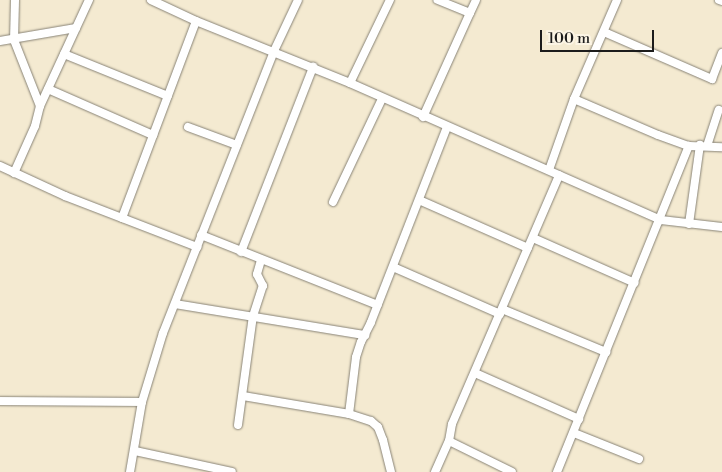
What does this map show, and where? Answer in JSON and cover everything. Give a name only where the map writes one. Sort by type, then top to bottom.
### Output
[{"type":"street","points":[[15,0],[14,40],[40,106]]},
{"type":"street","points":[[14,173],[36,126],[40,106],[89,0]]},
{"type":"street","points":[[151,0],[196,21],[313,67],[660,220],[722,227]]},
{"type":"street","points":[[130,472],[142,402],[155,358],[236,145],[274,51],[298,0]]},
{"type":"street","points":[[350,83],[390,0]]},
{"type":"street","points":[[438,0],[470,13]]},
{"type":"street","points":[[423,117],[476,0]]},
{"type":"street","points":[[549,170],[574,99],[604,32],[615,1]]},
{"type":"street","points":[[122,218],[196,21]]},
{"type":"street","points":[[0,41],[76,28]]},
{"type":"street","points":[[604,32],[712,78],[722,53]]},
{"type":"street","points":[[64,54],[168,96]]},
{"type":"street","points":[[241,252],[313,67]]},
{"type":"street","points":[[48,89],[153,135]]},
{"type":"street","points":[[333,202],[382,98]]},
{"type":"street","points":[[574,99],[658,135],[689,146],[722,147]]},
{"type":"street","points":[[689,224],[704,146],[719,110]]},
{"type":"street","points":[[188,127],[236,145]]},
{"type":"street","points":[[349,414],[356,358],[447,127]]},
{"type":"street","points":[[558,472],[689,146]]},
{"type":"street","points":[[0,166],[122,218],[197,247]]},
{"type":"street","points":[[434,471],[449,441],[452,424],[476,373],[559,175]]},
{"type":"street","points":[[419,200],[528,248]]},
{"type":"street","points":[[201,235],[378,305]]},
{"type":"street","points":[[533,238],[635,283]]},
{"type":"street","points":[[238,425],[253,316],[263,286],[257,274],[261,260]]},
{"type":"street","points":[[393,267],[606,352]]},
{"type":"street","points":[[175,304],[365,335]]},
{"type":"street","points":[[476,373],[579,419]]},
{"type":"street","points":[[243,396],[349,414],[371,421],[378,427],[391,472]]},
{"type":"street","points":[[0,400],[142,402]]},
{"type":"street","points":[[574,433],[639,459]]},
{"type":"street","points":[[449,441],[512,472]]},
{"type":"street","points":[[135,451],[232,472]]}]
